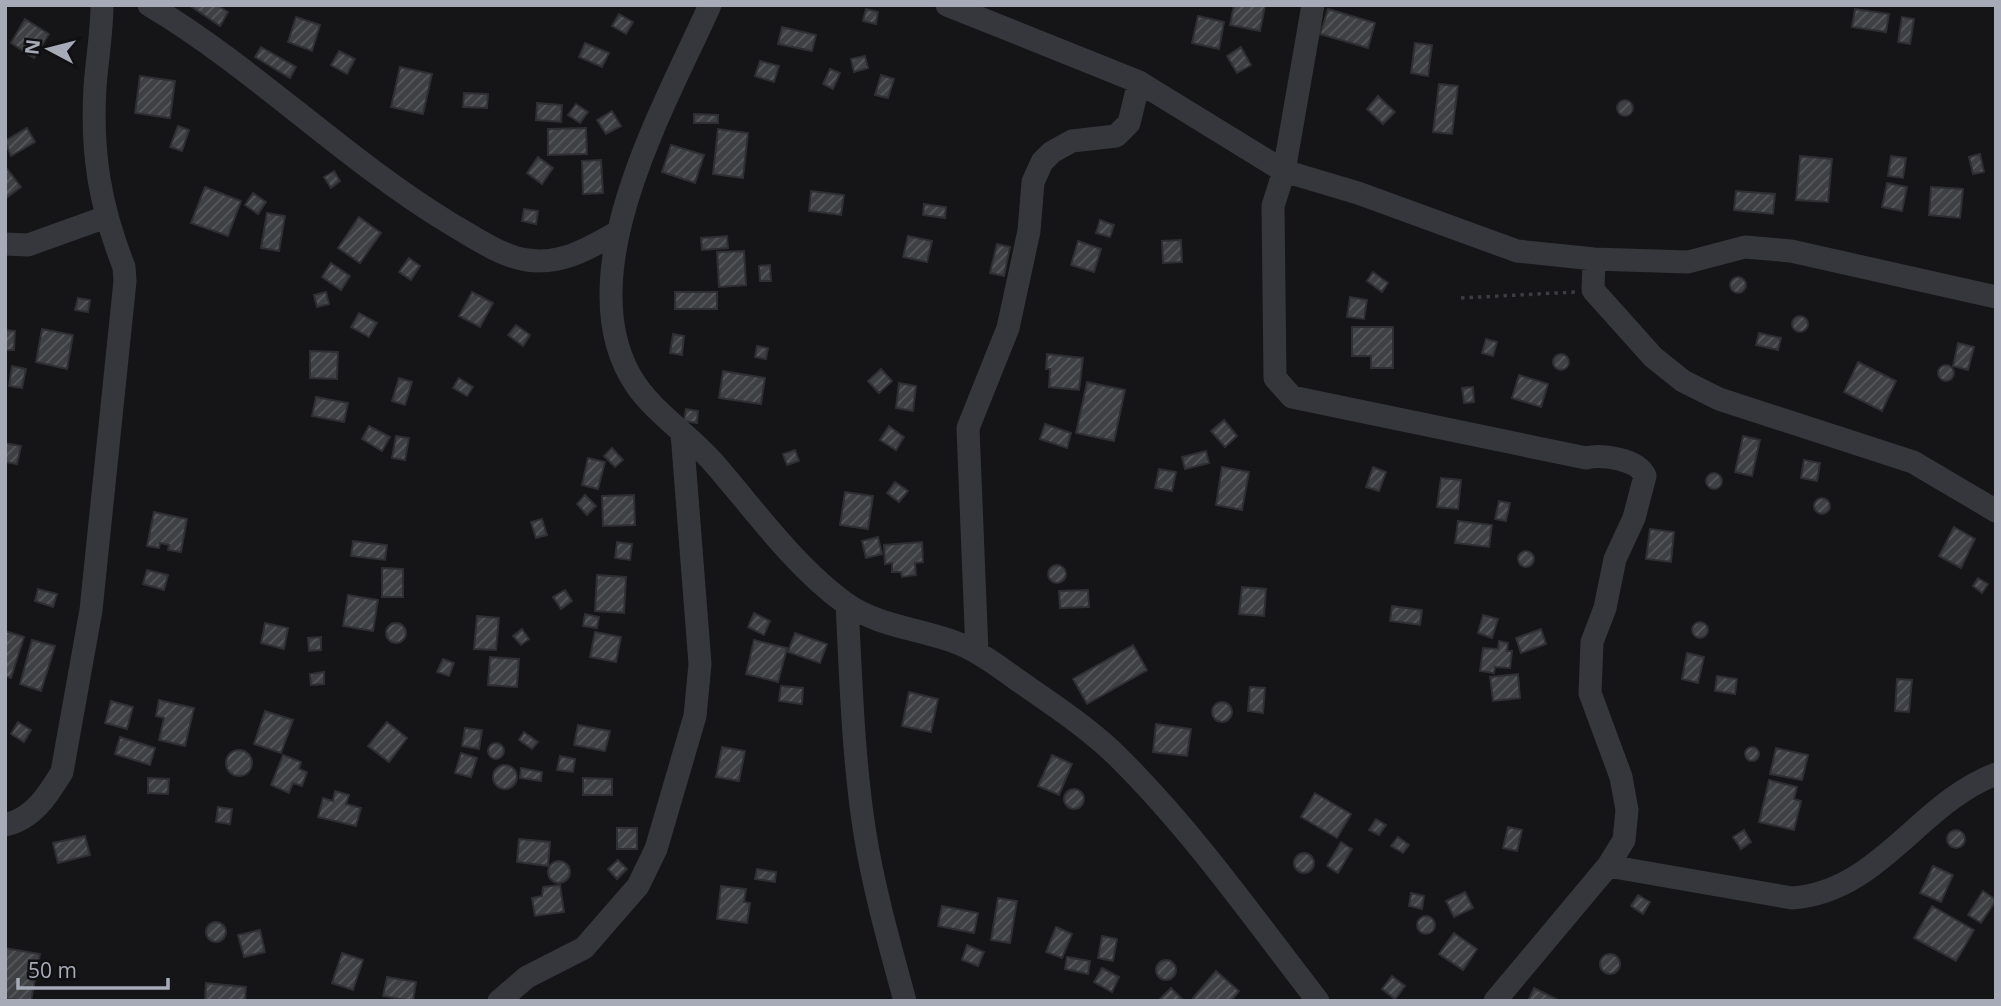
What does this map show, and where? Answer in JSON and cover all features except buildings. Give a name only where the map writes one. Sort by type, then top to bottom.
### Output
[{"type":"street","points":[[5,825],[24,820],[50,793],[62,772],[91,610],[125,281],[124,267],[106,217],[95,157],[95,89],[102,5]]},
{"type":"street","points":[[149,5],[422,206],[488,246],[525,260],[554,261],[581,253],[616,233]]},
{"type":"street","points":[[710,5],[631,181],[616,233],[612,295],[619,351],[636,384],[661,416],[705,454],[819,580],[847,604],[897,627],[952,641],[977,652],[1119,758],[1202,852],[1318,1001]]},
{"type":"street","points":[[947,5],[1139,82],[1284,171],[1358,192],[1517,251],[1594,259],[1688,262],[1745,247],[1791,251],[1996,297]]},
{"type":"street","points":[[1313,5],[1284,171],[1273,206],[1275,378],[1282,389],[1292,397],[1387,418],[1586,458],[1598,455],[1636,465],[1643,470],[1645,476],[1634,518],[1615,559],[1605,608],[1592,642],[1591,693],[1621,777],[1627,810],[1624,840],[1608,866],[1495,1001]]},
{"type":"street","points":[[977,652],[968,428],[1009,327],[1029,231],[1033,182],[1042,162],[1052,152],[1072,142],[1116,136],[1129,123],[1139,82]]},
{"type":"street","points":[[5,244],[28,245],[106,217]]},
{"type":"street","points":[[1594,259],[1593,290],[1653,357],[1683,381],[1719,398],[1913,462],[1996,511]]},
{"type":"street","points":[[499,1001],[527,977],[584,947],[638,886],[656,849],[695,716],[700,664],[682,433]]},
{"type":"street","points":[[847,604],[854,729],[865,834],[881,914],[905,1001]]},
{"type":"street","points":[[1608,866],[1792,898],[1815,896],[1875,866],[1943,805],[1980,780],[1996,774]]},
{"type":"path","points":[[1461,298],[1545,296],[1593,290]]}]
